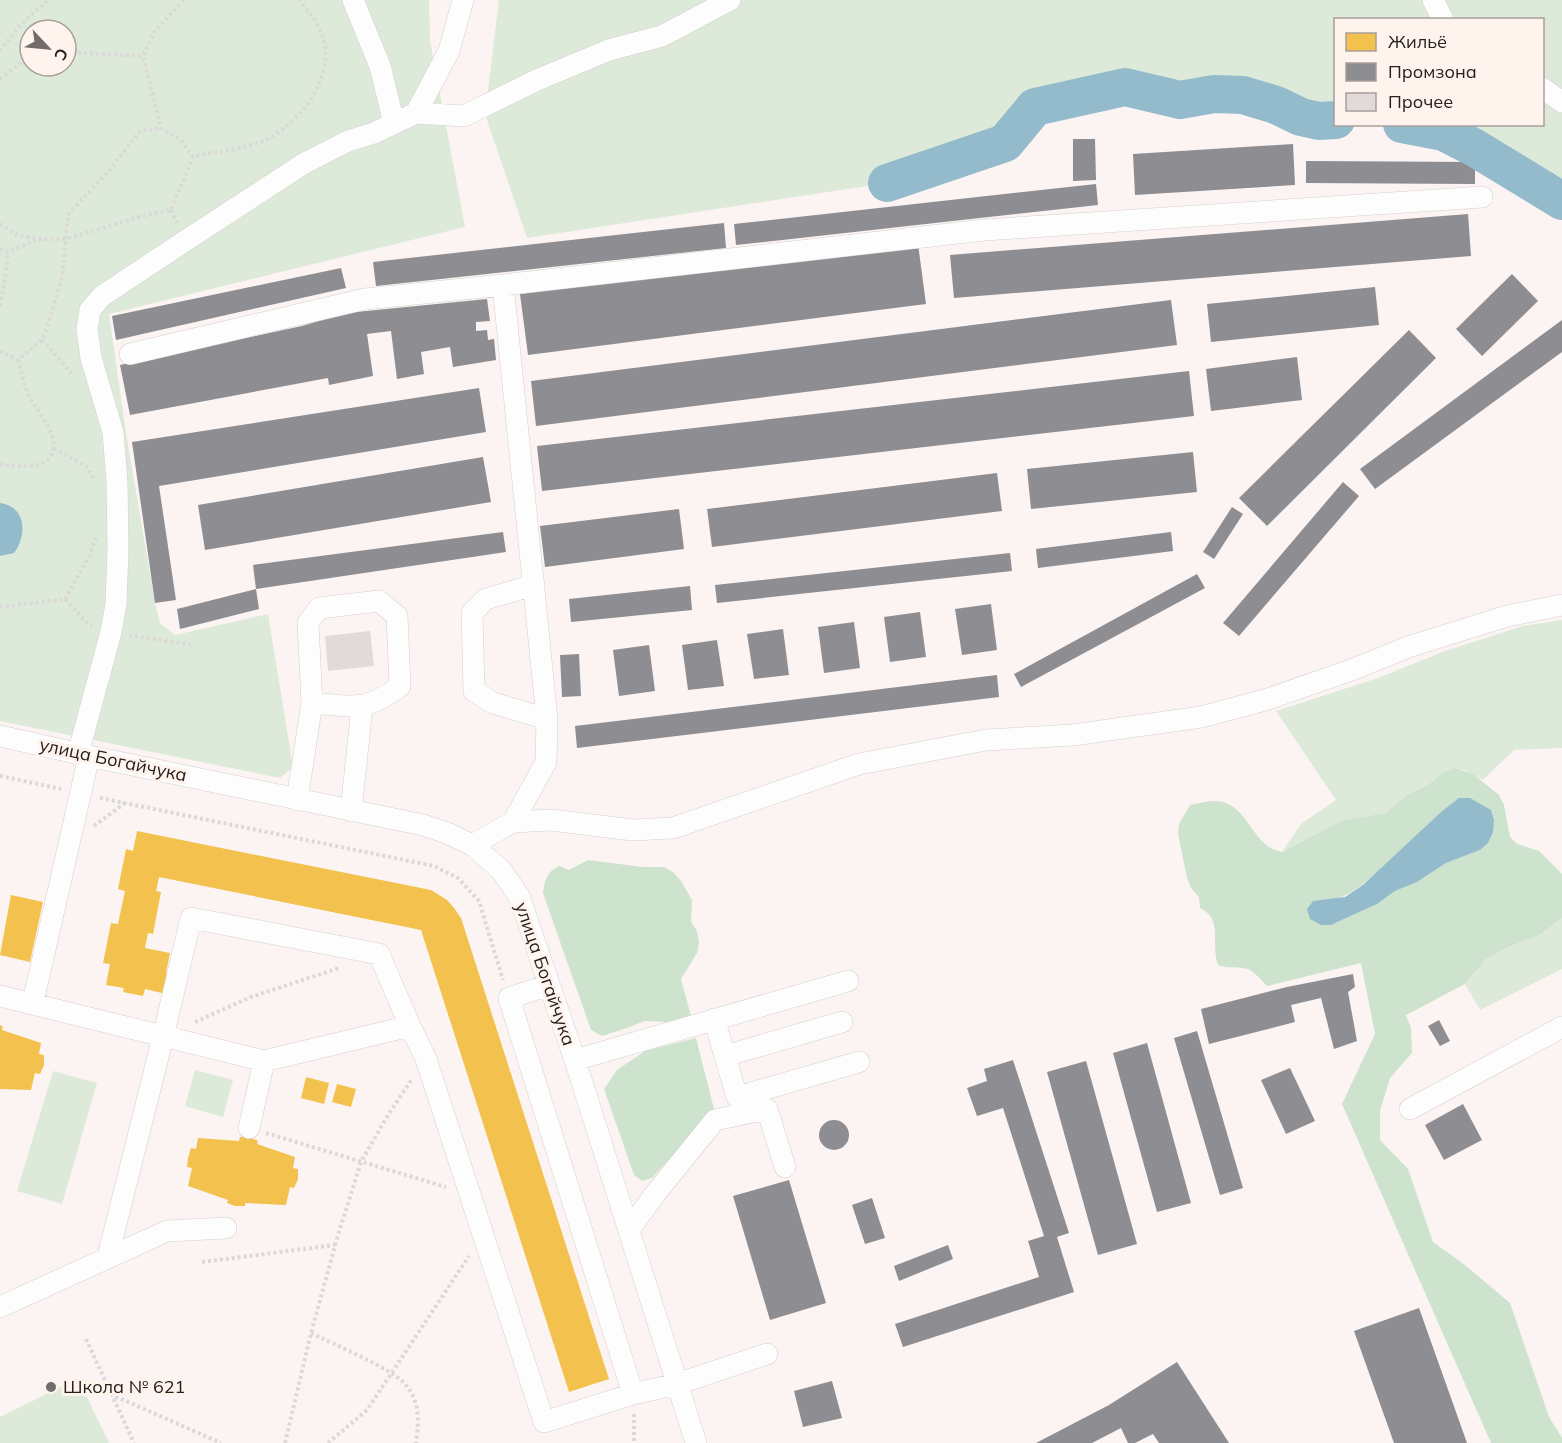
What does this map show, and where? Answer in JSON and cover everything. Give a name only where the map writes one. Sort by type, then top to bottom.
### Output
[{"type":"street","points":[[353,0],[380,66],[394,123]]},
{"type":"street","points":[[416,113],[449,51],[463,0]]},
{"type":"street","points":[[33,1002],[82,794],[84,755],[116,604],[117,481],[113,432],[91,358],[87,329],[90,310],[102,296],[303,164],[348,141],[416,113],[464,116],[537,80],[609,50],[662,36],[730,0]]},
{"type":"street","points":[[1433,0],[1442,18]]},
{"type":"street","points":[[1544,89],[1562,102]]},
{"type":"street","points":[[130,354],[365,298],[503,285],[984,230],[1482,197]]},
{"type":"street","points":[[503,285],[547,719],[546,762],[513,822]]},
{"type":"street","points":[[534,585],[486,599],[472,613],[474,691],[493,703],[547,719]]},
{"type":"street","points":[[297,800],[312,703],[308,623],[319,608],[379,601],[397,616],[400,687],[382,699],[362,707],[312,703]]},
{"type":"street","points":[[472,845],[513,822],[551,820],[633,830],[673,828],[859,765],[986,740],[1073,735],[1201,717],[1265,700],[1354,669],[1408,647],[1507,616],[1562,605]]},
{"type":"street","points":[[351,811],[362,707]]},
{"type":"street","name":"улица Богайчука","points":[[1,741],[84,755],[423,825],[472,845],[501,870],[519,896],[575,1060],[696,1443]]},
{"type":"street","points":[[108,1256],[191,918],[379,954],[426,1059],[544,1422],[633,1394],[677,1384],[767,1354]]},
{"type":"street","points":[[575,1060],[849,981]]},
{"type":"street","points":[[549,985],[509,998],[633,1394]]},
{"type":"street","points":[[0,996],[33,1002],[264,1061],[410,1026]]},
{"type":"street","points":[[714,1020],[737,1097],[859,1062]]},
{"type":"street","points":[[725,1056],[842,1022]]},
{"type":"street","points":[[1410,1109],[1562,1027]]},
{"type":"street","points":[[249,1128],[264,1061]]},
{"type":"street","points":[[630,1230],[655,1194],[715,1120],[767,1109],[785,1167]]},
{"type":"street","points":[[0,1307],[167,1231],[226,1228]]},
{"type":"path","points":[[0,51],[21,24],[48,0]]},
{"type":"path","points":[[161,128],[143,56],[154,32],[184,0]]},
{"type":"path","points":[[192,158],[246,147],[266,139],[287,125],[306,107],[323,73],[325,51],[321,31],[299,0]]},
{"type":"path","points":[[78,53],[143,56]]},
{"type":"path","points":[[1,77],[18,66]]},
{"type":"path","points":[[18,360],[42,340],[62,277],[68,215],[112,167],[140,131],[161,128],[181,140],[192,158]]},
{"type":"path","points":[[0,224],[17,235],[38,239],[66,239],[146,215],[171,210],[192,158]]},
{"type":"path","points":[[0,249],[8,252],[38,239]]},
{"type":"path","points":[[0,306],[8,252]]},
{"type":"path","points":[[42,340],[77,380]]},
{"type":"path","points":[[0,351],[18,360],[27,390],[49,429],[54,448],[51,457],[28,467],[0,464]]},
{"type":"path","points":[[54,448],[87,467],[94,476]]},
{"type":"path","points":[[95,467],[94,476],[97,487]]},
{"type":"path","points":[[65,599],[89,557],[97,532]]},
{"type":"path","points":[[0,776],[434,866],[458,878],[479,901],[509,998]]},
{"type":"path","points":[[70,845],[125,803]]},
{"type":"path","points":[[163,1037],[251,997],[347,965]]},
{"type":"path","points":[[285,1443],[335,1245],[361,1162],[388,1115],[426,1059]]},
{"type":"path","points":[[249,1128],[470,1194]]},
{"type":"path","points":[[328,1443],[367,1410],[483,1236]]},
{"type":"path","points":[[202,1262],[335,1245]]},
{"type":"path","points":[[311,1334],[390,1373],[405,1383],[413,1395],[418,1411],[416,1443]]},
{"type":"path","points":[[86,1339],[134,1443]]},
{"type":"path","points":[[110,1394],[221,1443]]},
{"type":"path","points":[[633,1394],[634,1443]]},
{"type":"green space","points":[[0,0],[429,0],[430,41],[465,227],[109,314],[126,433],[160,623],[175,635],[268,614],[293,767],[280,778],[0,721]]},
{"type":"green space","points":[[499,0],[1562,0],[1562,201],[1475,148],[1444,132],[1408,126],[1544,126],[1544,18],[1334,18],[1334,120],[1319,121],[1301,117],[1276,105],[1243,95],[1214,94],[1180,100],[1125,87],[1035,107],[1005,143],[887,183],[527,238],[485,114]]},
{"type":"green space","points":[[1562,620],[1562,748],[1514,750],[1483,780],[1464,770],[1443,773],[1426,786],[1405,796],[1386,813],[1343,820],[1282,852],[1301,824],[1336,800],[1276,711],[1378,678],[1445,651],[1523,626]]},
{"type":"green space","points":[[1454,768],[1473,774],[1499,795],[1504,805],[1510,837],[1517,844],[1539,851],[1562,874],[1562,918],[1539,935],[1506,948],[1485,960],[1465,984],[1406,1015],[1411,1028],[1412,1053],[1390,1078],[1380,1111],[1380,1140],[1408,1169],[1433,1242],[1465,1265],[1510,1303],[1549,1417],[1562,1438],[1562,1443],[1491,1443],[1342,1104],[1375,1034],[1361,963],[1267,986],[1248,969],[1218,965],[1212,919],[1200,908],[1199,897],[1191,888],[1187,878],[1178,834],[1179,824],[1190,805],[1219,801],[1240,812],[1264,843],[1282,852],[1343,820],[1386,813],[1405,796],[1426,786]],"holes":[[[1441,812],[1480,850],[1446,863],[1417,882],[1395,891],[1377,904],[1331,925],[1335,899],[1346,895],[1374,875]]]},
{"type":"green space","points":[[588,860],[643,867],[664,867],[673,872],[681,881],[692,900],[691,922],[697,931],[699,942],[697,953],[681,979],[691,1016],[667,1022],[645,1021],[602,1036],[591,1030],[543,893],[547,876],[555,868],[559,866],[569,870]]},
{"type":"green space","points":[[1562,918],[1562,969],[1480,1010],[1465,984],[1485,960],[1506,948],[1539,935]]},
{"type":"green space","points":[[696,1038],[714,1109],[652,1178],[642,1181],[634,1175],[604,1089],[617,1070],[645,1051]]},
{"type":"green space","points":[[195,1070],[233,1080],[223,1117],[185,1106]]},
{"type":"green space","points":[[53,1071],[97,1083],[62,1204],[17,1191]]},
{"type":"green space","points":[[67,1384],[85,1393],[109,1443],[0,1443],[0,1417]]},
{"type":"water","points":[[0,503],[9,506],[20,516],[22,530],[14,553],[0,556]]},
{"type":"water","points":[[1459,798],[1470,798],[1491,810],[1494,820],[1493,832],[1488,843],[1480,850],[1446,863],[1417,882],[1395,891],[1377,904],[1331,925],[1321,925],[1310,919],[1307,909],[1313,901],[1345,897],[1364,884]]},
{"type":"building: Жильё","points":[[137,831],[431,890],[447,900],[454,908],[461,918],[609,1379],[569,1392],[421,930],[159,877],[156,891],[161,892],[153,934],[148,933],[145,948],[170,953],[166,973],[170,973],[166,994],[145,989],[143,996],[123,992],[124,988],[106,985],[110,964],[103,963],[111,923],[118,924],[125,891],[118,889],[126,849],[133,851]]},
{"type":"building: Жильё","points":[[11,895],[43,902],[30,962],[0,955]]},
{"type":"building: Жильё","points":[[0,1025],[3,1027],[2,1030],[41,1043],[39,1054],[44,1055],[44,1065],[40,1074],[35,1073],[31,1090],[0,1089]]},
{"type":"building: Жильё","points":[[306,1077],[329,1083],[324,1104],[301,1098]]},
{"type":"building: Жильё","points":[[337,1084],[356,1089],[351,1107],[332,1102]]},
{"type":"building: Жильё","points":[[240,1137],[249,1137],[258,1141],[257,1144],[295,1157],[293,1168],[298,1169],[298,1179],[294,1188],[290,1187],[286,1205],[245,1203],[245,1206],[235,1206],[227,1203],[228,1200],[188,1186],[192,1168],[187,1167],[188,1158],[191,1148],[196,1149],[198,1138],[239,1141]]},
{"type":"building: Промзона","points":[[1073,139],[1095,139],[1096,180],[1073,181]]},
{"type":"building: Промзона","points":[[1293,144],[1295,185],[1135,195],[1133,154]]},
{"type":"building: Промзона","points":[[1306,161],[1475,162],[1475,184],[1306,183]]},
{"type":"building: Промзона","points":[[1096,184],[1098,205],[736,245],[734,224]]},
{"type":"building: Промзона","points":[[1468,214],[1471,256],[954,298],[950,255]]},
{"type":"building: Промзона","points":[[724,223],[726,248],[376,286],[373,262]]},
{"type":"building: Промзона","points":[[918,244],[926,304],[528,355],[520,294]]},
{"type":"building: Промзона","points":[[341,268],[346,288],[116,340],[112,316]]},
{"type":"building: Промзона","points":[[1512,274],[1538,301],[1482,356],[1456,329]]},
{"type":"building: Промзона","points":[[1375,287],[1379,325],[1211,342],[1207,304]]},
{"type":"building: Промзона","points":[[487,299],[490,321],[476,322],[476,331],[487,330],[488,340],[494,339],[496,360],[453,367],[450,347],[421,352],[424,374],[397,379],[391,331],[367,334],[373,376],[329,385],[328,378],[130,415],[120,365],[302,326],[346,313]]},
{"type":"building: Промзона","points":[[1171,300],[1177,345],[536,426],[531,381]]},
{"type":"building: Промзона","points":[[1562,320],[1562,352],[1375,489],[1360,469]]},
{"type":"building: Промзона","points":[[1409,330],[1436,358],[1267,526],[1239,498]]},
{"type":"building: Промзона","points":[[1297,357],[1302,400],[1211,411],[1206,369]]},
{"type":"building: Промзона","points":[[1189,371],[1194,416],[542,491],[537,446]]},
{"type":"building: Промзона","points":[[479,388],[486,432],[159,486],[176,600],[155,603],[132,442]]},
{"type":"building: Промзона","points":[[1193,452],[1197,492],[1031,509],[1027,469]]},
{"type":"building: Промзона","points":[[483,457],[491,502],[205,550],[198,505]]},
{"type":"building: Промзона","points":[[997,473],[1002,511],[712,547],[707,509]]},
{"type":"building: Промзона","points":[[1343,482],[1359,496],[1239,636],[1223,623]]},
{"type":"building: Промзона","points":[[1232,507],[1243,514],[1214,559],[1203,552]]},
{"type":"building: Промзона","points":[[679,509],[684,549],[545,567],[540,526]]},
{"type":"building: Промзона","points":[[503,532],[506,552],[256,589],[253,565]]},
{"type":"building: Промзона","points":[[1171,532],[1173,551],[1038,568],[1036,549]]},
{"type":"building: Промзона","points":[[1010,553],[1012,571],[717,603],[715,585]]},
{"type":"building: Промзона","points":[[1197,574],[1205,588],[1021,687],[1014,674]]},
{"type":"building: Промзона","points":[[690,586],[692,610],[571,622],[569,599]]},
{"type":"building: Промзона","points":[[256,589],[259,609],[180,629],[177,609]]},
{"type":"building: Промзона","points":[[991,604],[997,650],[962,655],[955,609]]},
{"type":"building: Промзона","points":[[920,612],[926,657],[890,662],[884,617]]},
{"type":"building: Промзона","points":[[854,622],[860,668],[824,673],[818,627]]},
{"type":"building: Промзона","points":[[783,629],[789,675],[754,679],[747,634]]},
{"type":"building: Промзона","points":[[717,640],[724,686],[688,690],[682,645]]},
{"type":"building: Промзона","points":[[649,645],[655,691],[619,696],[613,650]]},
{"type":"building: Промзона","points":[[579,654],[581,696],[562,697],[560,655]]},
{"type":"building: Промзона","points":[[997,675],[999,697],[577,748],[575,726]]},
{"type":"building: Промзона","points":[[1353,974],[1355,987],[1348,992],[1357,1041],[1334,1049],[1321,998],[1291,1005],[1295,1022],[1209,1044],[1201,1009],[1287,987]]},
{"type":"building: Промзона","points":[[1439,1020],[1450,1041],[1440,1046],[1428,1026]]},
{"type":"building: Промзона","points":[[1197,1031],[1243,1188],[1220,1195],[1174,1038]]},
{"type":"building: Промзона","points":[[1147,1043],[1191,1203],[1157,1212],[1113,1053]]},
{"type":"building: Промзона","points":[[1013,1060],[1069,1233],[1057,1237],[1074,1292],[903,1347],[895,1324],[1039,1277],[1028,1241],[1044,1236],[1003,1108],[977,1116],[967,1088],[987,1081],[984,1069]]},
{"type":"building: Промзона","points":[[1086,1061],[1137,1244],[1098,1255],[1047,1072]]},
{"type":"building: Промзона","points":[[1290,1068],[1315,1121],[1286,1134],[1261,1080]]},
{"type":"building: Промзона","points":[[1463,1104],[1482,1140],[1444,1160],[1425,1125]]},
{"type":"building: Промзона","points":[[834,1120],[844,1125],[849,1135],[844,1145],[834,1150],[824,1145],[819,1135],[824,1125]]},
{"type":"building: Промзона","points":[[789,1180],[826,1303],[770,1320],[733,1196]]},
{"type":"building: Промзона","points":[[872,1198],[885,1238],[865,1244],[852,1205]]},
{"type":"building: Промзона","points":[[948,1245],[953,1259],[899,1281],[894,1266]]},
{"type":"building: Промзона","points":[[1419,1308],[1467,1443],[1394,1443],[1354,1331]]},
{"type":"building: Промзона","points":[[1177,1362],[1229,1443],[1159,1443],[1153,1434],[1135,1443],[1128,1443],[1121,1428],[1092,1443],[1036,1443],[1109,1405]]},
{"type":"building: Промзона","points":[[832,1381],[842,1418],[803,1427],[794,1391]]},
{"type":"building: Прочее","points":[[370,631],[374,666],[328,671],[325,636]]},
{"type":"waterway","points":[[887,183],[1005,143],[1035,107],[1125,87],[1180,100],[1214,94],[1243,95],[1276,105],[1301,117],[1319,121],[1334,120]]},
{"type":"waterway","points":[[1412,126],[1444,132],[1475,148],[1562,201]]},
{"type":"place","name":"Школа № 621","points":[[51,1387]]}]
